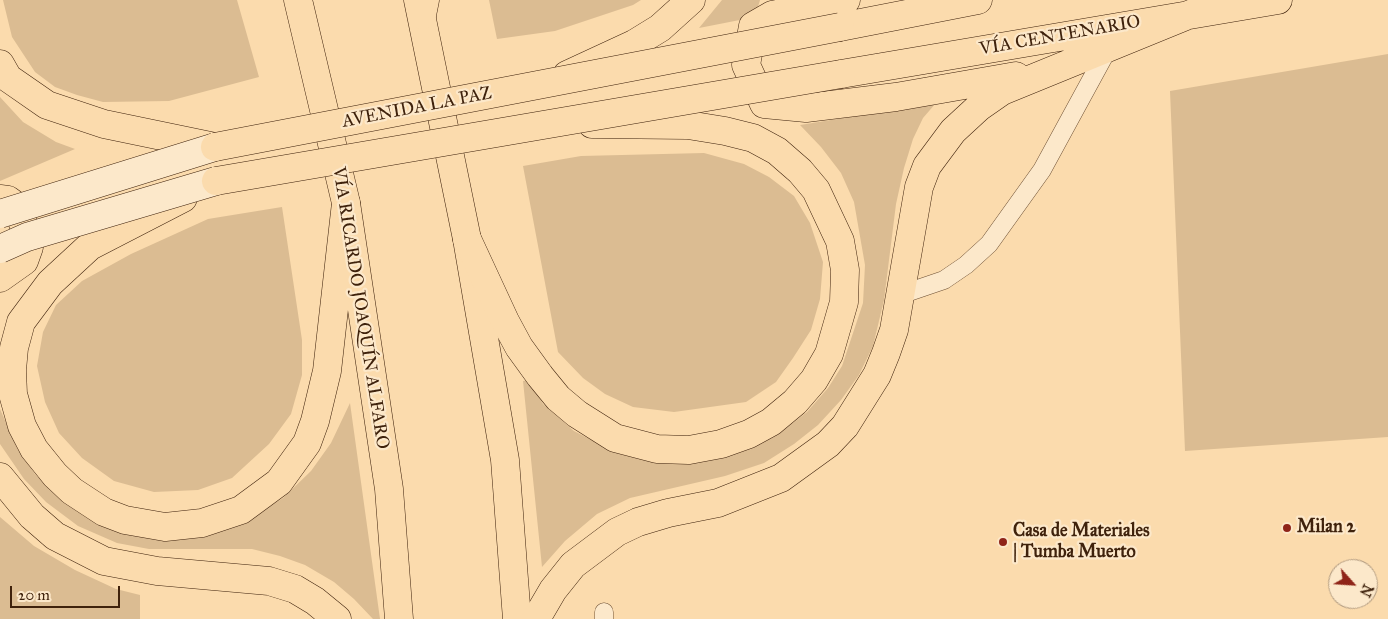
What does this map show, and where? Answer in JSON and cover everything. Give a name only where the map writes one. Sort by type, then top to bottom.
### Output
[{"type":"main road","name":"VÍA RICARDO JOAQUÍN ALFARO","points":[[298,0],[346,203],[388,489],[399,619]]},
{"type":"main road","points":[[549,83],[634,44],[660,28],[691,0]]},
{"type":"main road","points":[[846,0],[772,15],[752,26],[746,65],[764,104],[806,108],[896,97],[1054,70]]},
{"type":"main road","name":"AVENIDA LA PAZ","points":[[0,214],[215,147],[978,0]]},
{"type":"main road","name":"VÍA CENTENARIO","points":[[841,74],[1278,0]]},
{"type":"main road","points":[[422,5],[467,239],[505,460],[517,619]]},
{"type":"main road","points":[[536,619],[553,590],[573,565],[617,532],[638,522],[718,503],[751,492],[781,478],[828,444],[845,426],[877,375],[894,330],[919,187],[927,166],[939,147],[979,107],[1002,91],[1193,13]]},
{"type":"main road","points":[[0,64],[8,78],[24,91],[47,105],[104,124],[215,147]]},
{"type":"main road","name":"AVENIDA LA PAZ","points":[[0,249],[27,237],[216,180],[841,74]]},
{"type":"main road","points":[[467,239],[519,346],[558,398],[577,414],[615,438],[638,446],[658,449],[689,450],[721,444],[749,434],[772,422],[814,380],[829,354],[837,331],[844,302],[845,270],[840,241],[829,214],[816,190],[800,171],[777,152],[753,138],[725,130],[688,125],[550,124]]},
{"type":"main road","points":[[216,180],[90,246],[56,276],[33,304],[22,322],[14,348],[12,370],[13,394],[22,426],[34,449],[72,491],[104,512],[125,520],[165,527],[202,523],[241,510],[260,498],[279,482],[293,464],[307,443],[315,422],[327,372],[346,203]]},
{"type":"main road","points":[[0,199],[8,200],[19,208],[29,247],[24,261],[0,278]]},
{"type":"main road","points":[[0,477],[32,516],[55,536],[104,561],[157,571],[269,581],[295,589],[315,601],[337,619]]},
{"type":"lane","points":[[900,294],[944,280],[966,265],[989,244],[1042,170],[1110,47]]},
{"type":"shaded area","points":[[3,0],[237,0],[259,77],[169,101],[103,102],[77,95],[55,87],[35,72],[12,37]]},
{"type":"shaded area","points":[[489,0],[641,0],[633,5],[555,31],[497,39]]},
{"type":"shaded area","points":[[722,0],[760,0],[755,17],[699,28]]},
{"type":"shaded area","points":[[1388,54],[1388,437],[1185,451],[1170,91]]},
{"type":"shaded area","points":[[0,97],[23,122],[56,142],[75,149],[0,181]]},
{"type":"shaded area","points":[[936,103],[923,118],[913,139],[904,168],[896,204],[884,300],[873,346],[859,375],[841,400],[818,425],[794,444],[764,463],[725,476],[630,498],[597,514],[565,541],[542,567],[523,381],[529,380],[543,404],[574,431],[617,453],[644,460],[780,433],[807,412],[828,388],[842,366],[863,303],[865,265],[854,202],[841,173],[821,147],[800,125]]},
{"type":"shaded area","points":[[704,153],[744,164],[769,177],[794,196],[810,223],[823,262],[820,299],[811,330],[776,382],[746,402],[674,412],[633,407],[605,394],[583,378],[558,352],[523,166],[581,156]]},
{"type":"shaded area","points":[[282,207],[302,340],[302,375],[291,414],[269,444],[232,478],[198,490],[154,492],[114,481],[82,458],[59,433],[45,402],[37,366],[43,332],[56,305],[82,281],[131,254],[208,219]]},
{"type":"shaded area","points":[[350,403],[380,619],[373,619],[334,582],[305,565],[280,556],[252,549],[149,549],[117,543],[78,526],[46,502],[24,479],[0,444],[0,409],[18,450],[35,474],[60,499],[87,518],[119,532],[249,519],[283,498],[311,471],[331,443]]},
{"type":"shaded area","points":[[0,517],[34,546],[75,570],[116,589],[140,595],[140,619],[0,619]]},
{"type":"place","name":"Milan 2","points":[[1287,528]]},
{"type":"place","name":"Casa de Materiales | Tumba Muerto","points":[[1003,542]]}]
